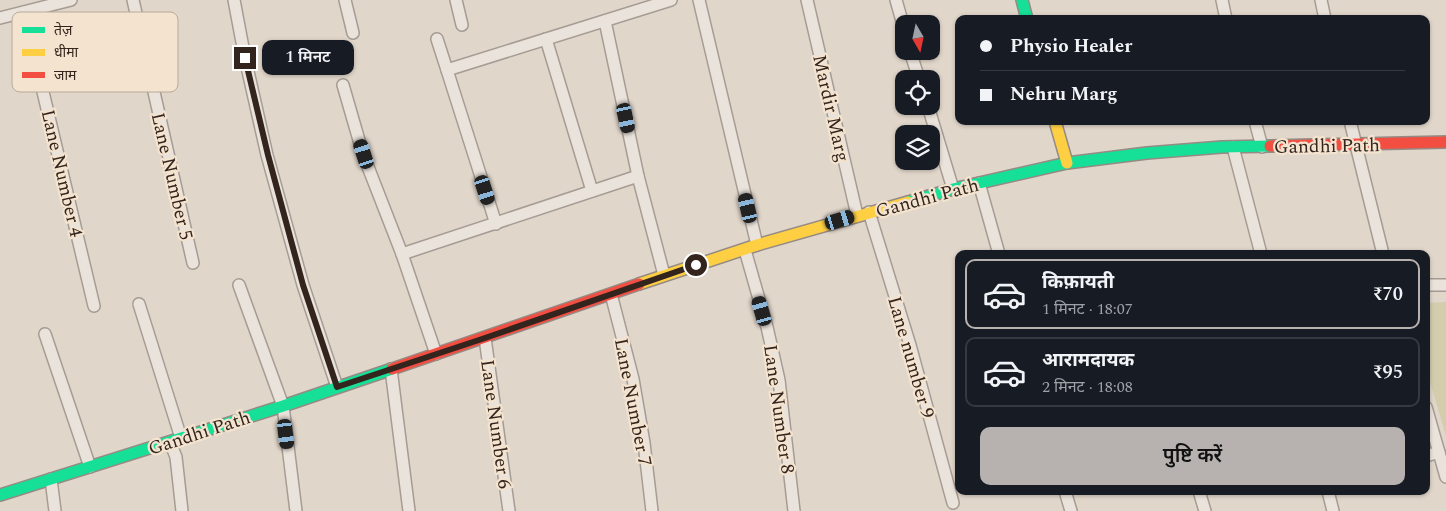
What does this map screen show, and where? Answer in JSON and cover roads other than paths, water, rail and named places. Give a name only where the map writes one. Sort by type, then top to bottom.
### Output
[{"type":"street","points":[[24,12],[71,0]]},
{"type":"street","points":[[234,0],[245,58],[268,155],[303,285],[337,387]]},
{"type":"street","points":[[345,0],[353,33]]},
{"type":"street","points":[[456,0],[462,25]]},
{"type":"street","points":[[447,70],[671,0]]},
{"type":"street","points":[[700,0],[757,245]]},
{"type":"street","name":"Mardir Marg","points":[[808,0],[857,215]]},
{"type":"street","points":[[896,0],[900,15]]},
{"type":"street","points":[[1022,0],[1027,15]]},
{"type":"street","points":[[1222,0],[1225,15]]},
{"type":"street","points":[[1321,0],[1324,15]]},
{"type":"street","points":[[605,21],[638,176],[664,275]]},
{"type":"street","points":[[438,39],[496,224]]},
{"type":"street","points":[[546,40],[592,191]]},
{"type":"street","points":[[343,85],[364,154],[402,254],[436,354]]},
{"type":"street","name":"Lane Number 4","points":[[43,92],[94,306]]},
{"type":"street","name":"Lane Number 5","points":[[153,92],[193,263]]},
{"type":"street","points":[[931,115],[953,189]]},
{"type":"street","points":[[1056,125],[1066,163]]},
{"type":"street","points":[[1256,125],[1262,146]]},
{"type":"street","points":[[1351,125],[1382,250]]},
{"type":"street","name":"Gandhi Path","points":[[0,495],[283,406],[664,275],[757,245],[953,189],[1066,163],[1147,154],[1233,147],[1446,142]]},
{"type":"street","points":[[1233,147],[1260,250]]},
{"type":"street","points":[[402,254],[638,176]]},
{"type":"street","points":[[980,183],[998,250]]},
{"type":"street","name":"Lane number 9","points":[[869,212],[910,345],[953,503]]},
{"type":"street","name":"Lane Number 8","points":[[745,250],[767,327],[779,380],[794,511]]},
{"type":"street","points":[[239,285],[283,406],[296,511]]},
{"type":"street","points":[[1430,285],[1446,285]]},
{"type":"street","name":"Lane Number 7","points":[[611,294],[633,379],[644,443],[652,511]]},
{"type":"street","points":[[139,304],[175,440],[182,511]]},
{"type":"street","points":[[45,334],[90,467]]},
{"type":"street","name":"Lane Number 6","points":[[485,338],[510,511]]},
{"type":"street","points":[[391,369],[409,511]]},
{"type":"street","points":[[1430,421],[1446,477]]},
{"type":"street","points":[[1430,455],[1439,452]]},
{"type":"street","points":[[51,479],[55,511]]},
{"type":"street","points":[[1066,495],[1071,511]]},
{"type":"street","points":[[1200,495],[1205,511]]},
{"type":"street","points":[[1329,495],[1333,511]]}]
